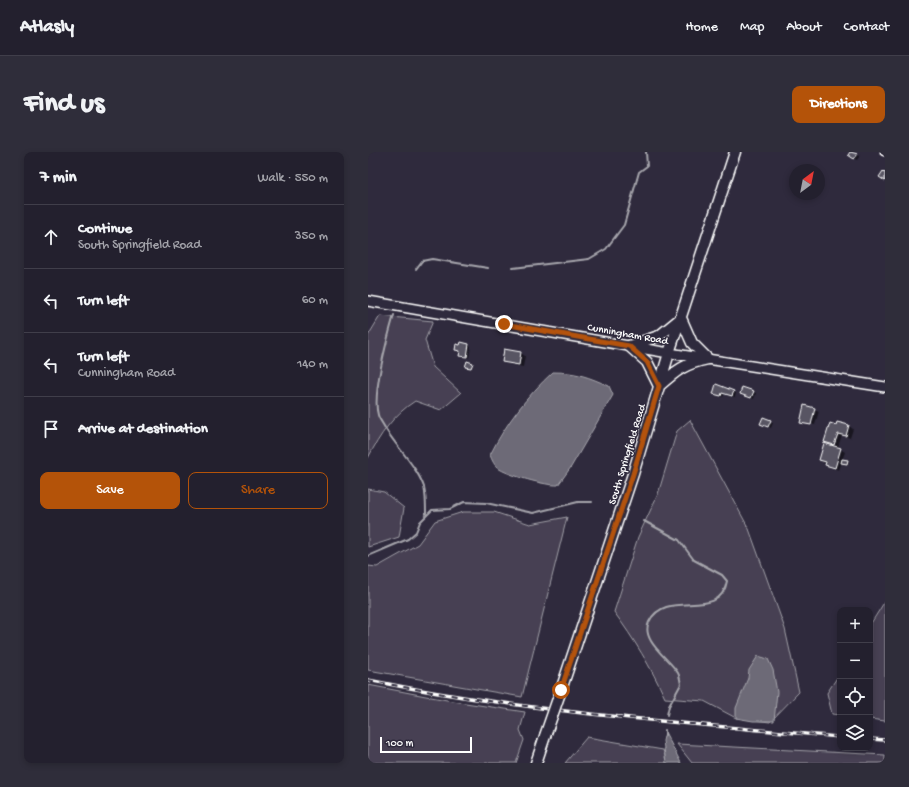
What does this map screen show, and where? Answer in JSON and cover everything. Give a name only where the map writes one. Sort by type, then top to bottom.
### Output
[{"type":"main road","name":"South Springfield Road","points":[[536,763],[633,474],[669,353],[735,152]]},
{"type":"main road","name":"Cunningham Road","points":[[368,301],[669,353],[885,387]]},
{"type":"main road","points":[[629,346],[649,341],[659,336],[681,318],[692,343],[708,359]]},
{"type":"main road","points":[[629,346],[647,362],[659,386],[676,371],[689,363],[708,359]]},
{"type":"shaded area","points":[[380,316],[433,321],[425,340],[433,367],[461,393],[441,410],[415,401],[400,413],[388,426],[377,441],[368,458],[368,336]]},
{"type":"shaded area","points":[[553,372],[576,374],[595,380],[609,386],[613,395],[571,467],[558,485],[537,482],[503,471],[495,465],[490,455],[496,443],[518,410]]},
{"type":"shaded area","points":[[690,420],[749,529],[785,629],[799,692],[770,722],[736,718],[704,701],[665,698],[642,654],[614,612],[638,537],[658,494],[677,431]]},
{"type":"shaded area","points":[[368,489],[384,492],[404,508],[399,537],[368,547]]},
{"type":"shaded area","points":[[463,512],[494,512],[530,524],[567,517],[522,697],[368,670],[368,566],[377,567],[418,544],[435,521]]},
{"type":"shaded area","points":[[885,601],[885,721],[873,719],[873,620]]},
{"type":"shaded area","points":[[758,656],[768,659],[773,670],[777,692],[774,721],[753,721],[736,718],[736,708],[748,678],[749,670]]},
{"type":"shaded area","points":[[837,678],[837,715],[832,714],[827,693]]},
{"type":"shaded area","points":[[368,685],[452,701],[525,712],[520,730],[524,740],[516,763],[368,763]]},
{"type":"shaded area","points":[[665,732],[681,763],[666,763],[663,741]]},
{"type":"shaded area","points":[[587,737],[663,750],[667,763],[565,763]]},
{"type":"shaded area","points":[[677,744],[885,755],[885,763],[692,763]]},
{"type":"building","points":[[850,152],[858,154],[854,159],[848,155]]},
{"type":"building","points":[[883,171],[885,173],[885,181],[879,177]]},
{"type":"building","points":[[461,342],[469,344],[467,357],[459,356],[460,351],[455,350],[456,344],[460,345]]},
{"type":"building","points":[[504,349],[521,352],[519,365],[502,362]]},
{"type":"building","points":[[467,361],[473,363],[471,368],[465,367]]},
{"type":"building","points":[[716,384],[734,391],[732,396],[722,393],[721,396],[713,394]]},
{"type":"building","points":[[742,387],[754,391],[751,398],[740,394]]},
{"type":"building","points":[[804,405],[815,408],[811,425],[800,423]]},
{"type":"building","points":[[763,417],[771,420],[768,427],[760,424]]},
{"type":"building","points":[[837,422],[849,425],[846,436],[838,434],[834,445],[824,442],[830,423],[836,425]]},
{"type":"building","points":[[824,443],[841,448],[835,468],[825,465],[826,462],[819,460]]},
{"type":"building","points":[[842,459],[848,460],[847,464],[841,463]]},
{"type":"waterway","points":[[513,268],[589,259],[606,249],[624,225],[639,172],[647,166],[646,152]]},
{"type":"waterway","points":[[416,269],[422,261],[432,259],[488,268]]},
{"type":"waterway","points":[[394,315],[379,380],[377,394],[378,415],[421,479],[425,490],[426,514]]},
{"type":"waterway","points":[[368,556],[408,539],[416,532],[420,522],[432,510],[450,509],[464,502],[486,503],[533,513],[578,502],[592,502]]},
{"type":"waterway","points":[[644,521],[679,540],[694,560],[722,575],[727,581],[722,593],[714,600],[704,603],[667,607],[657,612],[649,622],[647,629],[652,643],[678,673],[681,684],[669,706],[667,715]]},
{"type":"waterway","points":[[665,730],[665,735]]},
{"type":"railway","points":[[368,680],[427,691],[544,708],[662,721],[837,737]]},
{"type":"railway","points":[[873,739],[885,740]]},
{"type":"route","points":[[504,324],[629,346],[647,362],[650,372],[659,386],[633,474],[561,690]]}]
